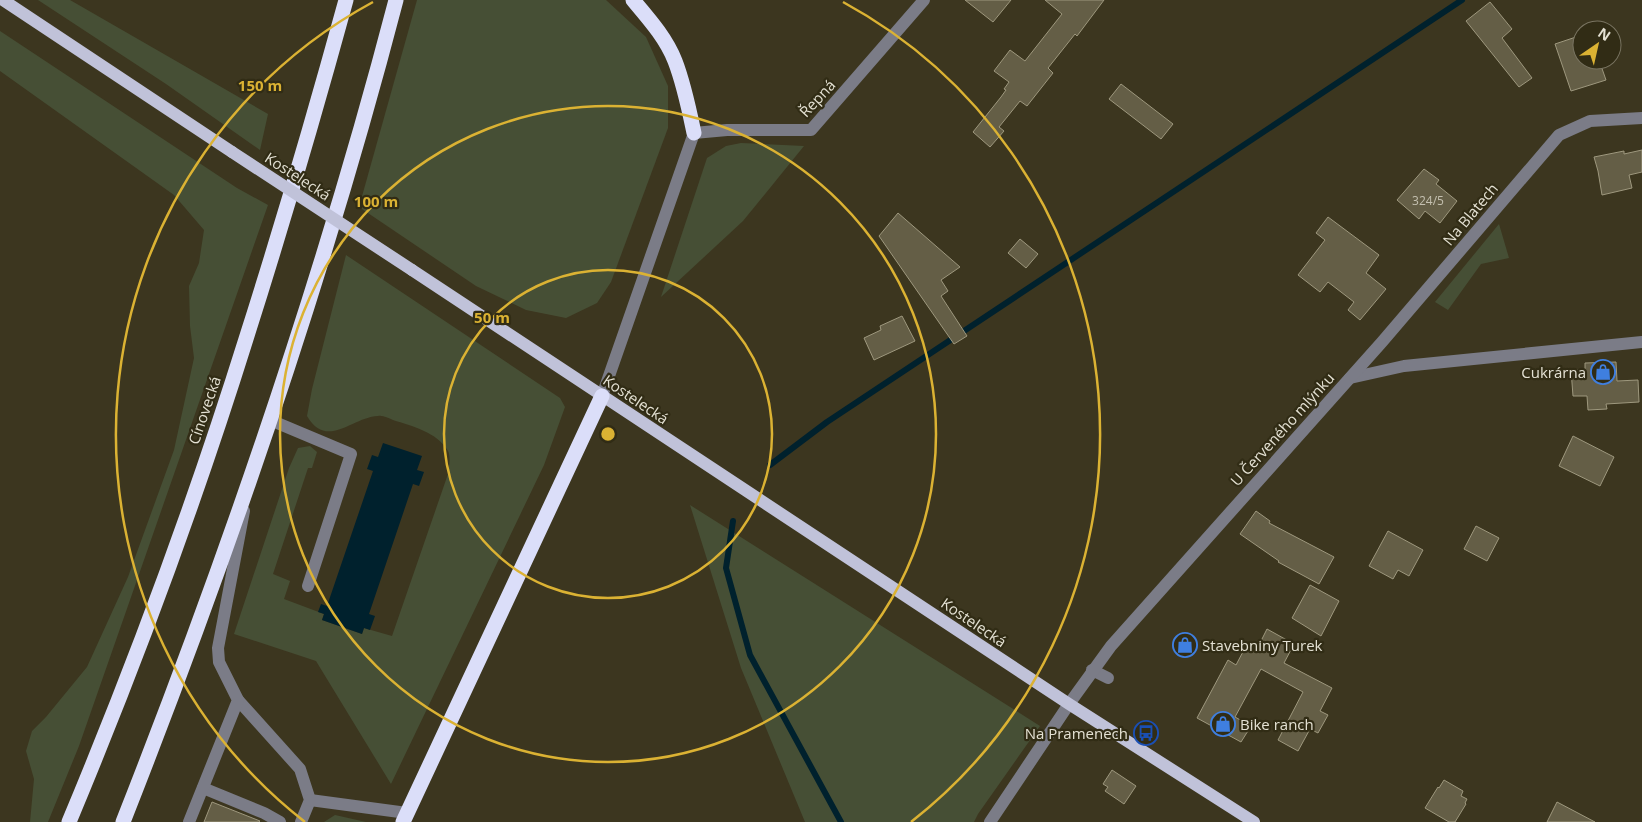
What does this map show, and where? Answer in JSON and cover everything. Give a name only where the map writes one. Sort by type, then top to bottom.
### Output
[{"type":"highway","name":"Cínovecká","points":[[69,822],[142,637],[226,401],[303,156],[346,0]]},
{"type":"highway","points":[[123,822],[187,656],[292,357],[349,171],[396,0]]},
{"type":"highway","points":[[633,0],[656,27],[675,60],[694,133]]},
{"type":"highway","points":[[405,818],[602,396]]},
{"type":"main road","name":"Kostelecká","points":[[3,0],[1068,704],[1254,822]]},
{"type":"street","name":"Řepná","points":[[694,133],[727,130],[811,130],[924,0]]},
{"type":"street","name":"Na Blatech","points":[[1350,378],[1559,135],[1590,121],[1642,118]]},
{"type":"street","points":[[602,396],[694,133]]},
{"type":"street","name":"U Červeného mlýnku","points":[[1068,704],[1092,670],[1118,639],[1350,378],[1404,366],[1642,342]]},
{"type":"street","points":[[270,420],[351,454],[308,586]]},
{"type":"street","points":[[251,476],[218,648],[219,662],[238,700],[300,769],[310,800],[301,822]]},
{"type":"street","points":[[1092,670],[1108,678]]},
{"type":"street","points":[[189,822],[238,700]]},
{"type":"street","points":[[990,822],[1068,704]]},
{"type":"street","points":[[203,788],[264,813],[280,822]]},
{"type":"street","points":[[310,800],[405,818]]},
{"type":"green space","points":[[38,0],[70,0],[268,114],[260,150],[166,84]]},
{"type":"green space","points":[[417,0],[606,0],[646,37],[668,86],[668,128],[611,282],[597,303],[566,318],[526,310],[476,286],[359,207]]},
{"type":"green space","points":[[0,31],[237,188],[268,205],[79,746],[48,822],[30,822],[34,779],[26,751],[32,731],[87,667],[128,577],[174,450],[194,358],[190,326],[189,286],[199,263],[204,230],[174,195],[0,71]]},
{"type":"green space","points":[[741,143],[804,146],[743,221],[661,297],[707,158],[726,146]]},
{"type":"green space","points":[[1499,224],[1509,258],[1481,264],[1448,310],[1435,302]]},
{"type":"green space","points":[[346,255],[560,398],[565,407],[544,465],[391,784],[316,661],[234,634],[289,468],[298,448],[310,446],[317,452],[312,468],[308,468],[273,574],[290,581],[284,599],[324,614],[322,620],[362,634],[364,628],[392,636],[448,474],[450,459],[448,451],[431,434],[416,427],[380,416],[368,418],[331,431],[315,426],[307,416]]},
{"type":"green space","points":[[690,505],[1040,726],[974,822],[805,822],[741,668]]},
{"type":"green space","points":[[335,815],[366,822],[324,822]]},
{"type":"water","points":[[383,443],[422,456],[417,470],[424,472],[419,486],[413,484],[369,614],[375,616],[370,630],[364,628],[362,634],[322,620],[324,614],[318,612],[321,604],[327,606],[373,471],[367,469],[372,455],[378,457]]},
{"type":"building","points":[[965,0],[1011,0],[993,22]]},
{"type":"building","points":[[1045,0],[1104,0],[1077,36],[1075,34],[1048,68],[1053,73],[1027,106],[1020,101],[999,127],[1004,131],[990,147],[973,132],[1001,97],[1009,82],[994,71],[1010,50],[1025,61],[1062,14]]},
{"type":"building","points":[[1490,2],[1512,29],[1502,38],[1532,78],[1519,87],[1466,21]]},
{"type":"building","points":[[1572,38],[1572,70],[1602,70],[1606,80],[1571,91],[1555,44]]},
{"type":"building","points":[[1121,84],[1173,124],[1161,139],[1109,99]]},
{"type":"building","points":[[1642,150],[1642,172],[1629,175],[1632,188],[1602,195],[1594,157],[1624,151],[1624,154]]},
{"type":"building","points":[[1424,169],[1439,180],[1436,184],[1457,201],[1440,223],[1425,211],[1419,219],[1397,200]]},
{"type":"building","points":[[898,213],[960,267],[941,280],[948,291],[941,296],[967,336],[954,344],[879,236]]},
{"type":"building","points":[[1328,217],[1379,255],[1366,273],[1386,289],[1360,320],[1348,310],[1354,302],[1328,282],[1320,292],[1298,275],[1325,240],[1316,233]]},
{"type":"building","points":[[1020,239],[1038,254],[1026,268],[1008,253]]},
{"type":"building","points":[[902,316],[915,341],[874,360],[864,338],[881,330],[880,326]]},
{"type":"building","points":[[1616,362],[1617,381],[1638,380],[1639,402],[1606,404],[1607,409],[1588,410],[1587,396],[1573,396],[1571,370],[1585,369],[1585,363]]},
{"type":"building","points":[[1573,436],[1614,457],[1600,486],[1559,466]]},
{"type":"building","points":[[1256,511],[1270,521],[1269,523],[1334,557],[1319,584],[1278,562],[1240,534]]},
{"type":"building","points":[[1476,526],[1499,538],[1487,561],[1464,549]]},
{"type":"building","points":[[1388,531],[1423,550],[1409,576],[1398,570],[1393,579],[1369,566]]},
{"type":"building","points":[[1310,585],[1339,601],[1321,636],[1292,618]]},
{"type":"building","points":[[1267,629],[1294,644],[1284,663],[1332,688],[1320,711],[1328,715],[1318,733],[1310,729],[1298,751],[1278,740],[1303,692],[1261,669],[1235,717],[1251,726],[1241,742],[1197,718],[1228,660],[1236,665],[1246,646],[1256,651]]},
{"type":"building","points":[[1112,770],[1136,786],[1124,804],[1105,791],[1108,787],[1103,784]]},
{"type":"building","points":[[1444,780],[1463,791],[1461,796],[1467,799],[1455,822],[1449,822],[1425,808]]},
{"type":"building","points":[[212,802],[260,821],[204,822]]},
{"type":"building","points":[[1557,802],[1595,822],[1547,822]]},
{"type":"waterway","points":[[770,465],[827,422],[1462,0]]},
{"type":"waterway","points":[[733,521],[726,568],[750,655],[841,822]]},
{"type":"place","name":"Cukrárna","points":[[1603,372]]},
{"type":"place","name":"Stavebniny Turek","points":[[1185,645]]},
{"type":"place","name":"Bike ranch","points":[[1223,724]]},
{"type":"place","name":"Na Pramenech","points":[[1146,733]]}]
